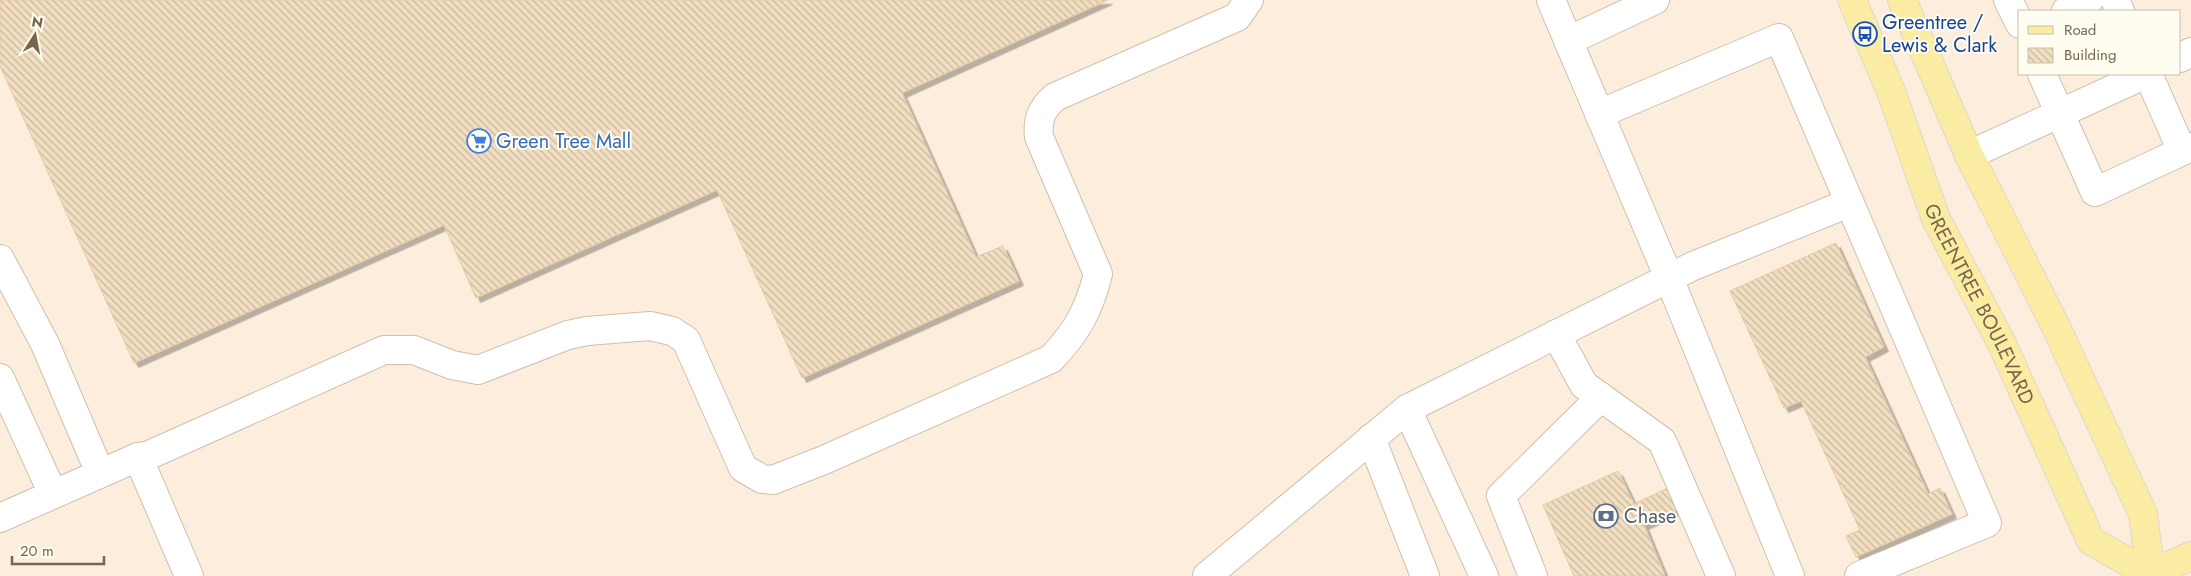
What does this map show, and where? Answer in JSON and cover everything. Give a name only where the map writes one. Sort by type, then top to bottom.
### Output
[{"type":"main road","name":"GREENTREE BOULEVARD","points":[[1852,0],[1892,94],[1936,219],[2002,344],[2091,541],[2149,575]]},
{"type":"main road","points":[[1902,0],[1969,155],[2056,327],[2143,514],[2149,575],[2191,556]]},
{"type":"lane","points":[[0,518],[100,473],[138,457],[147,456],[384,350],[414,350],[452,365],[478,370],[568,335],[616,327],[650,326],[672,331],[686,340],[743,468],[762,479],[773,480],[824,460],[1052,359],[1068,342],[1086,313],[1098,274],[1039,136],[1038,126],[1042,110],[1055,97],[1237,17],[1249,0]]},
{"type":"lane","points":[[1551,0],[1669,278],[1790,576]]},
{"type":"lane","points":[[1568,41],[1655,0]]},
{"type":"lane","points":[[2008,0],[2018,20]]},
{"type":"lane","points":[[2068,10],[2089,0]]},
{"type":"lane","points":[[1599,114],[1779,38],[1987,523],[1859,576]]},
{"type":"lane","points":[[2042,75],[2095,192],[2187,149],[2148,75]]},
{"type":"lane","points":[[1969,155],[2061,115],[2145,75]]},
{"type":"lane","points":[[1207,576],[1407,409],[1703,262],[1850,203]]},
{"type":"lane","points":[[0,258],[45,344],[100,473]]},
{"type":"lane","points":[[1556,334],[1584,385],[1662,441],[1721,576]]},
{"type":"lane","points":[[0,378],[53,494]]},
{"type":"lane","points":[[1534,576],[1501,496],[1601,398]]},
{"type":"lane","points":[[1407,409],[1484,576]]},
{"type":"lane","points":[[1370,438],[1425,576]]},
{"type":"lane","points":[[138,457],[189,576]]},
{"type":"shaded area","points":[[0,0],[2191,0],[2191,576],[0,576]]},
{"type":"building","name":"Green Tree Mall","points":[[0,0],[1108,0],[902,93],[976,257],[1003,246],[1019,281],[802,378],[717,190],[476,298],[444,225],[134,363],[0,66]]},
{"type":"building","points":[[1836,243],[1884,347],[1865,357],[1928,494],[1940,488],[1952,514],[1856,557],[1846,536],[1860,530],[1801,401],[1784,408],[1730,291]]},
{"type":"building","name":"Chase","points":[[1618,471],[1634,504],[1674,485],[1684,507],[1644,525],[1665,576],[1574,576],[1543,505]]},
{"type":"place","name":"Greentree / Lewis & Clark","points":[[1865,34]]},
{"type":"place","name":"Green Tree Mall","points":[[479,141]]},
{"type":"place","name":"Chase","points":[[1606,516]]}]
